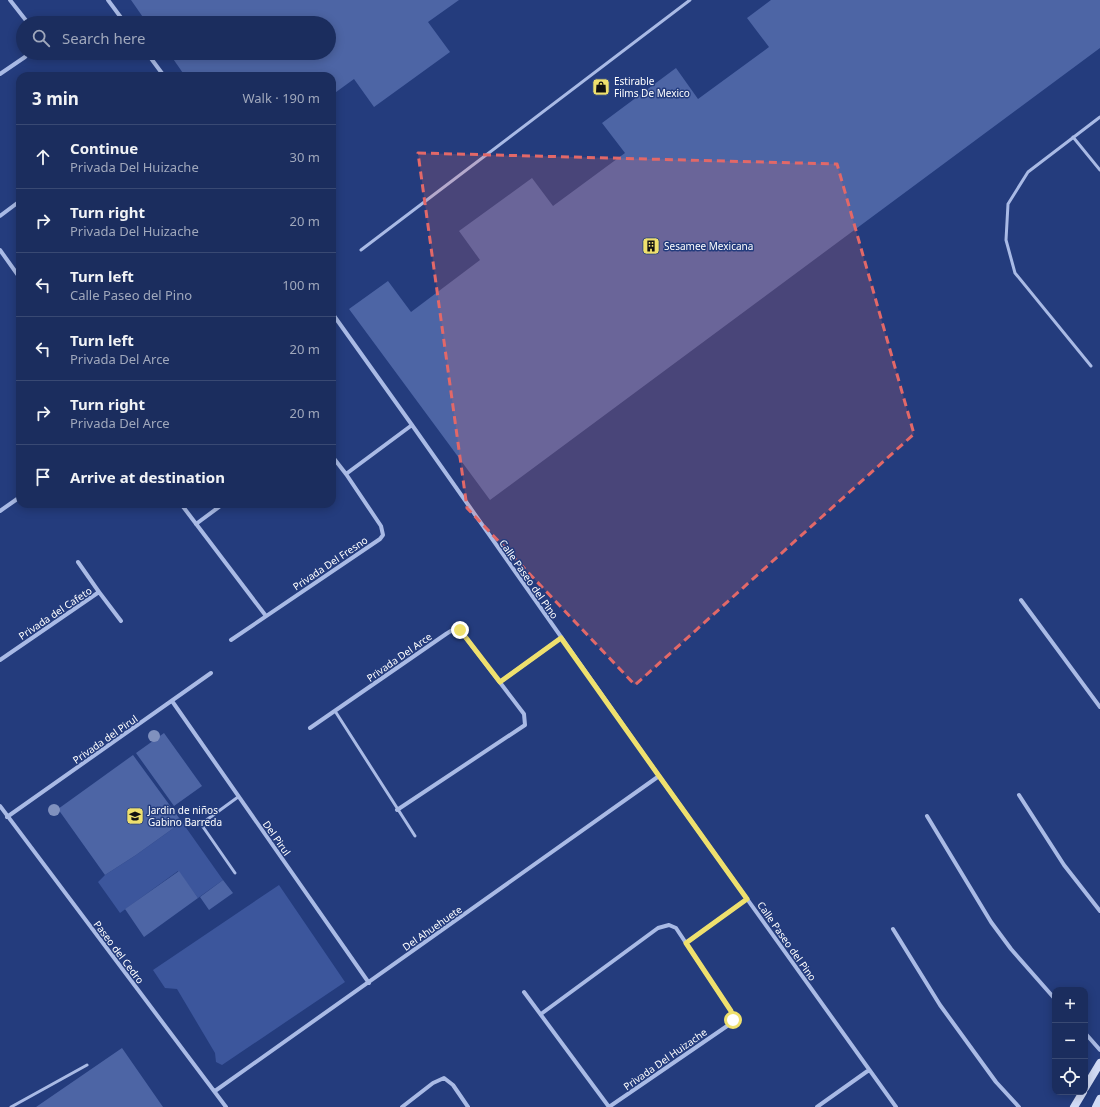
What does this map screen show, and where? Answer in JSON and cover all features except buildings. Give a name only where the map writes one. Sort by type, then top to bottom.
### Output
[{"type":"main road","points":[[1088,1083],[1100,1063]]},
{"type":"main road","points":[[1074,1107],[1081,1095]]},
{"type":"main road","points":[[1096,1107],[1100,1099]]},
{"type":"street","points":[[10,0],[23,16]]},
{"type":"street","points":[[108,0],[120,16]]},
{"type":"street","points":[[0,74],[21,60]]},
{"type":"street","points":[[152,60],[161,72]]},
{"type":"street","points":[[0,216],[16,204]]},
{"type":"street","points":[[0,250],[16,272]]},
{"type":"street","name":"Calle Paseo del Pino","points":[[336,320],[659,776],[896,1107]]},
{"type":"street","points":[[346,474],[412,425]]},
{"type":"street","name":"Privada Del Fresno","points":[[231,640],[380,539],[383,535],[381,526],[336,461]]},
{"type":"street","points":[[0,511],[16,500]]},
{"type":"street","points":[[184,508],[266,616]]},
{"type":"street","points":[[196,524],[218,508]]},
{"type":"street","name":"Privada del Cafeto","points":[[78,562],[121,621]]},
{"type":"street","name":"Privada del Cafeto","points":[[0,660],[99,592]]},
{"type":"street","points":[[1021,600],[1100,707]]},
{"type":"street","name":"Privada Del Arce","points":[[310,728],[454,629],[460,630],[524,714],[525,725],[397,810]]},
{"type":"street","points":[[500,682],[561,638]]},
{"type":"street","name":"Privada del Pirul","points":[[7,817],[211,673]]},
{"type":"street","name":"Del Pirul","points":[[172,701],[369,983]]},
{"type":"street","name":"Del Ahuehuete","points":[[215,1091],[659,776]]},
{"type":"street","points":[[1019,795],[1064,865],[1100,911]]},
{"type":"street","name":"Paseo del Cedro","points":[[0,806],[226,1107]]},
{"type":"street","points":[[927,816],[990,922],[1011,949],[1052,996]]},
{"type":"street","points":[[686,943],[747,899]]},
{"type":"street","name":"Privada Del Huizache","points":[[524,992],[609,1107],[730,1024],[733,1020],[731,1011],[676,928],[669,925],[658,928],[541,1014]]},
{"type":"street","points":[[893,928],[940,1005],[996,1082],[1019,1107]]},
{"type":"street","points":[[1088,1036],[1100,1050]]},
{"type":"street","points":[[817,1107],[869,1070]]},
{"type":"street","points":[[402,1107],[433,1083],[444,1078],[453,1084],[468,1107]]},
{"type":"lane","points":[[361,250],[690,0]]},
{"type":"lane","points":[[1091,366],[1015,273],[1006,240],[1008,204],[1028,172],[1100,117]]},
{"type":"lane","points":[[1073,138],[1100,170]]},
{"type":"lane","points":[[335,711],[415,836]]},
{"type":"lane","points":[[235,873],[201,824],[238,797]]},
{"type":"lane","points":[[11,1107],[87,1066]]},
{"type":"highlighted area","points":[[418,153],[837,164],[914,434],[635,685],[467,508]]},
{"type":"shaded area","points":[[182,822],[223,880],[198,898],[178,871],[120,913],[98,882],[105,875]]},
{"type":"shaded area","points":[[279,885],[345,982],[222,1065],[216,1062],[215,1053],[177,989],[165,988],[153,970]]},
{"type":"place","name":"Estirable Films De Mexico","points":[[601,87]]},
{"type":"place","name":"Sesamee Mexicana","points":[[651,246]]},
{"type":"place","name":"Jardin de niños Gabino Barreda","points":[[135,816]]},
{"type":"route","points":[[460,630],[500,682],[561,638],[747,899],[686,943],[731,1011],[733,1020]]}]
